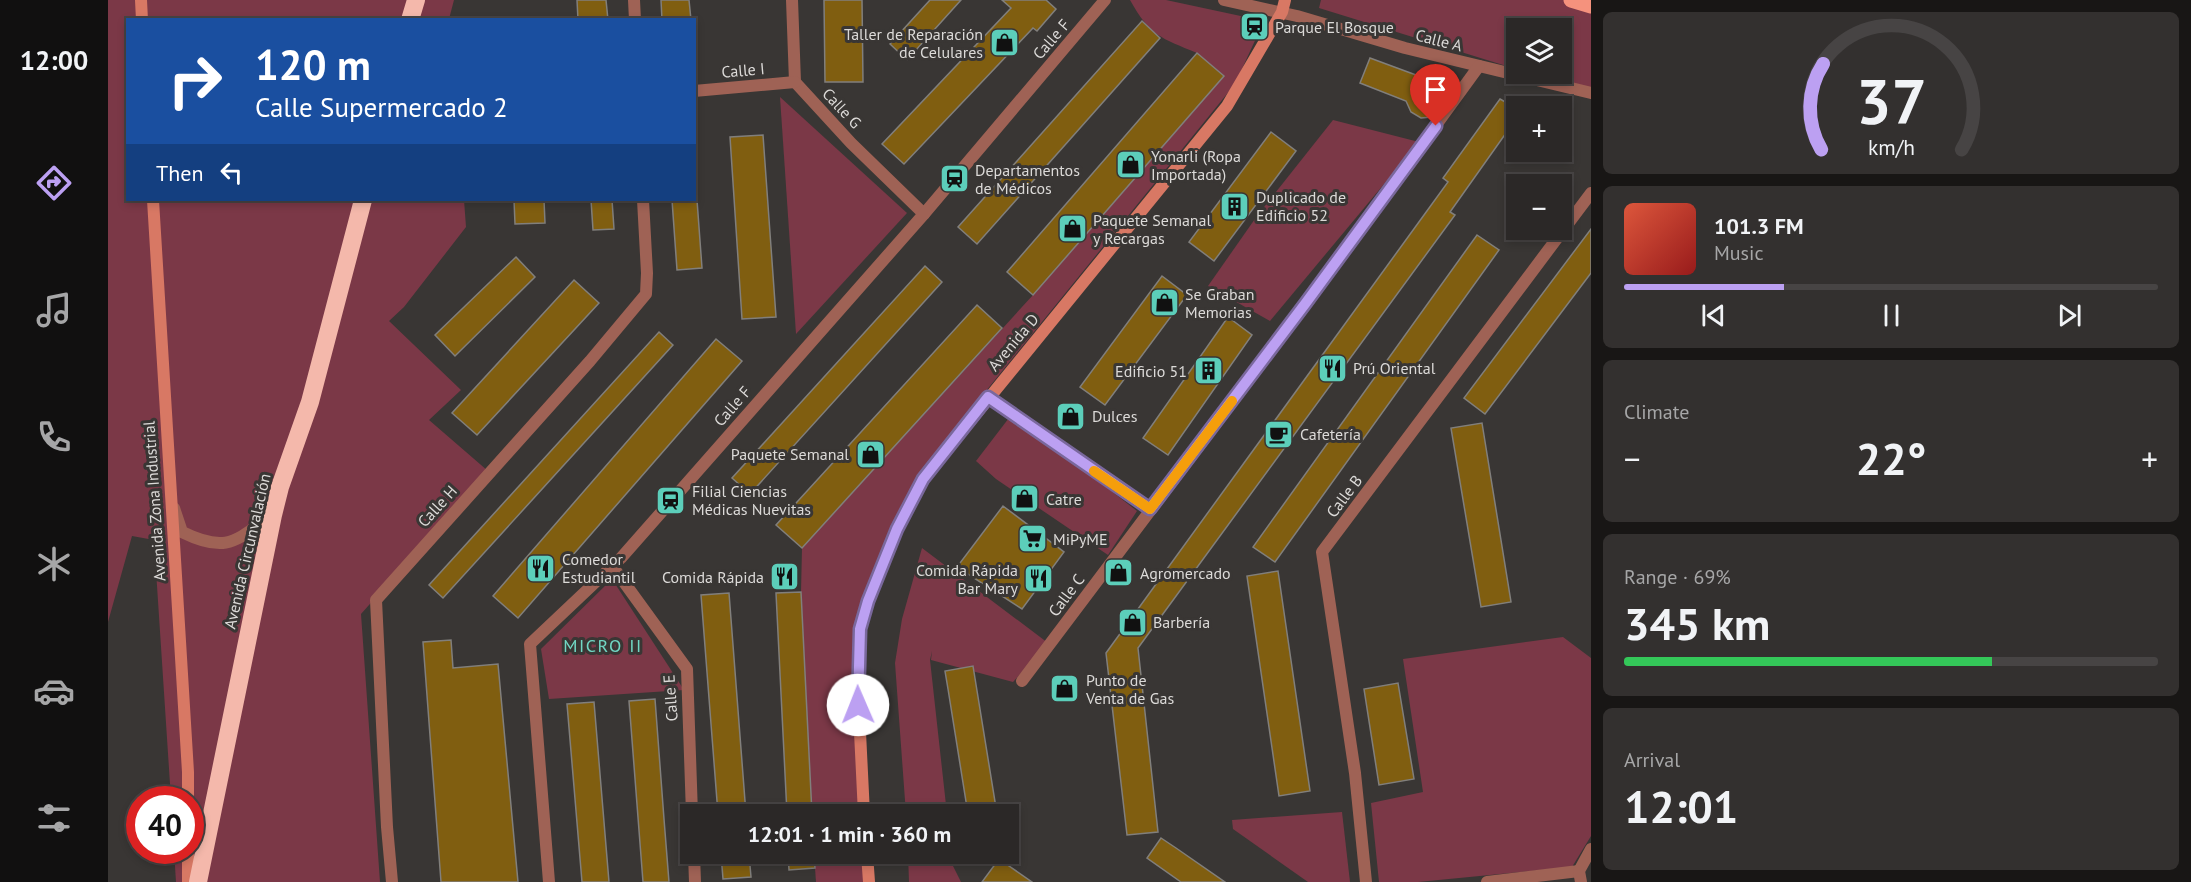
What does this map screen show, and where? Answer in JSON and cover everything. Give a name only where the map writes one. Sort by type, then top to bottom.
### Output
[{"type":"highway","points":[[411,18],[416,0]]},
{"type":"highway","name":"Avenida Circunvalación","points":[[198,882],[273,515],[310,402],[363,201]]},
{"type":"main road","points":[[1571,0],[1591,6]]},
{"type":"street","points":[[141,0],[142,18]]},
{"type":"street","points":[[634,0],[635,18]]},
{"type":"street","points":[[792,0],[795,82]]},
{"type":"street","name":"Calle F","points":[[549,882],[531,644],[613,567],[924,214],[1106,0]]},
{"type":"street","points":[[1224,0],[1283,6]]},
{"type":"street","name":"Calle A","points":[[1283,6],[1405,48],[1591,93]]},
{"type":"street","name":"Avenida D","points":[[864,804],[858,669],[860,629],[868,601],[897,529],[923,479],[1227,106],[1283,6]]},
{"type":"street","name":"Calle C","points":[[1022,681],[1305,304],[1479,66]]},
{"type":"street","name":"Calle I","points":[[696,91],[795,82]]},
{"type":"street","name":"Calle G","points":[[795,82],[851,142],[924,214]]},
{"type":"street","name":"Calle B","points":[[1366,882],[1354,773],[1322,552],[1591,193]]},
{"type":"street","name":"Avenida Zona Industrial","points":[[153,201],[188,786]]},
{"type":"street","name":"Calle H","points":[[392,882],[387,827],[376,600],[590,361],[646,294],[643,201]]},
{"type":"street","points":[[988,397],[1150,509]]},
{"type":"street","points":[[170,496],[182,532],[200,541],[222,545],[237,540],[273,515]]},
{"type":"street","name":"Calle E","points":[[613,567],[687,669],[692,804]]},
{"type":"street","points":[[1487,882],[1580,877],[1591,849]]},
{"type":"street","points":[[188,864],[188,882]]},
{"type":"street","points":[[694,864],[695,882]]},
{"type":"street","points":[[868,864],[869,882]]},
{"type":"shaded area","points":[[108,0],[454,0],[449,18],[126,18],[126,201],[464,201],[466,227],[404,307],[389,321],[461,390],[429,420],[488,471],[361,614],[380,882],[176,882],[175,864],[204,864],[204,786],[170,786],[154,540],[132,536],[108,622]]},
{"type":"shaded area","points":[[1130,0],[1166,0],[1264,21],[1235,84],[917,476],[892,525],[858,621],[862,804],[812,804],[801,592],[802,548],[1033,295],[1197,53],[1165,39],[1150,29]]},
{"type":"shaded area","name":"Parque El Bosque","points":[[1321,0],[1565,0],[1591,7],[1591,93],[1562,84],[1572,84],[1572,18],[1506,18],[1506,66],[1319,8]]},
{"type":"shaded area","points":[[780,97],[907,213],[796,334]]},
{"type":"shaded area","points":[[1333,120],[1419,142],[1270,321],[1208,286],[1257,216]]},
{"type":"shaded area","points":[[1012,414],[1137,511],[1108,555],[996,479],[976,461]]},
{"type":"shaded area","points":[[922,548],[1048,643],[1013,682],[931,660],[932,651],[930,660],[946,804],[905,804],[895,663],[902,619]]},
{"type":"shaded area","points":[[612,579],[684,690],[549,699],[541,649]]},
{"type":"shaded area","points":[[1563,637],[1591,658],[1591,836],[1572,867],[1418,882],[1379,882],[1371,803],[1423,792],[1403,659]]},
{"type":"shaded area","points":[[1342,812],[1350,882],[1308,882],[1233,829],[1232,820]]},
{"type":"shaded area","points":[[815,864],[866,864],[867,882],[816,882]]},
{"type":"shaded area","points":[[908,864],[953,864],[961,882],[909,882]]},
{"type":"building","points":[[577,0],[606,0],[608,18],[578,18]]},
{"type":"building","points":[[661,0],[689,0],[691,18],[662,18]]},
{"type":"building","points":[[824,0],[862,0],[863,82],[825,82]]},
{"type":"building","points":[[930,0],[961,0],[907,60],[890,44]]},
{"type":"building","points":[[1002,0],[1046,0],[1056,9],[1037,31],[1033,28],[904,164],[882,144],[1011,8]]},
{"type":"building","points":[[1142,21],[1160,38],[977,244],[958,227]]},
{"type":"building","points":[[1197,53],[1224,76],[1033,295],[1007,272]]},
{"type":"building","points":[[1370,58],[1416,75],[1412,86],[1432,89],[1438,94],[1440,105],[1432,117],[1421,118],[1411,112],[1406,101],[1360,83]]},
{"type":"building","points":[[1500,99],[1506,102],[1506,133],[1450,212],[1455,215],[1138,648],[1158,832],[1127,835],[1106,653],[1448,182],[1443,178]]},
{"type":"building","name":"Duplicado de Edificio 52","points":[[1271,132],[1296,151],[1214,261],[1189,242]]},
{"type":"building","points":[[763,135],[776,317],[742,319],[730,137]]},
{"type":"building","points":[[697,200],[702,268],[677,270],[672,201]]},
{"type":"building","points":[[514,201],[544,201],[545,223],[515,224]]},
{"type":"building","points":[[591,201],[612,201],[614,229],[593,230]]},
{"type":"building","points":[[1591,229],[1591,273],[1485,414],[1464,398]]},
{"type":"building","points":[[1477,235],[1499,250],[1275,562],[1253,547]]},
{"type":"building","points":[[516,257],[535,277],[455,356],[435,335]]},
{"type":"building","points":[[925,266],[942,282],[750,494],[732,478]]},
{"type":"building","points":[[1162,276],[1187,295],[1105,405],[1080,387]]},
{"type":"building","points":[[574,280],[599,303],[477,435],[452,413]]},
{"type":"building","points":[[977,305],[1002,328],[802,548],[776,525]]},
{"type":"building","name":"Edificio 51","points":[[1228,317],[1252,335],[1168,455],[1143,438]]},
{"type":"building","points":[[659,332],[673,345],[443,598],[429,585]]},
{"type":"building","points":[[716,339],[742,361],[518,618],[493,596]]},
{"type":"building","points":[[1482,423],[1511,602],[1481,607],[1451,428]]},
{"type":"building","points":[[1003,506],[1064,552],[1022,609],[957,567]]},
{"type":"building","points":[[1278,571],[1310,791],[1279,796],[1247,576]]},
{"type":"building","points":[[801,592],[812,804],[787,804],[776,593]]},
{"type":"building","points":[[729,593],[745,804],[717,804],[701,595]]},
{"type":"building","points":[[451,640],[453,668],[498,664],[518,882],[441,882],[423,642]]},
{"type":"building","points":[[973,666],[995,804],[966,804],[945,671]]},
{"type":"building","points":[[1398,683],[1414,779],[1379,785],[1364,689]]},
{"type":"building","points":[[655,699],[669,882],[643,882],[629,701]]},
{"type":"building","points":[[594,702],[609,882],[582,882],[567,704]]},
{"type":"building","points":[[1161,838],[1225,882],[1181,882],[1147,858]]},
{"type":"building","points":[[722,864],[750,864],[751,877],[723,879]]},
{"type":"building","points":[[789,864],[815,864],[815,868],[789,870]]},
{"type":"building","points":[[995,864],[1006,864],[1032,882],[982,882]]},
{"type":"slow traffic","points":[[1094,471],[1150,509],[1232,401]]},
{"type":"place","name":"Parque El Bosque","points":[[1254,27]]},
{"type":"place","name":"Taller de Reparación de Celulares","points":[[1004,43]]},
{"type":"place","name":"Yonarli (Ropa Importada)","points":[[1130,165]]},
{"type":"place","name":"Departamentos de Médicos","points":[[954,179]]},
{"type":"place","name":"Duplicado de Edificio 52","points":[[1235,206]]},
{"type":"place","name":"Paquete Semanal y Recargas","points":[[1072,229]]},
{"type":"place","name":"Se Graban Memorias","points":[[1164,303]]},
{"type":"place","name":"Prú Oriental","points":[[1332,368]]},
{"type":"place","name":"Edificio 51","points":[[1208,371]]},
{"type":"place","name":"Dulces","points":[[1071,416]]},
{"type":"place","name":"Cafetería","points":[[1279,434]]},
{"type":"place","name":"Paquete Semanal","points":[[870,454]]},
{"type":"place","name":"Catre","points":[[1025,499]]},
{"type":"place","name":"Filial Ciencias Médicas Nuevitas","points":[[671,500]]},
{"type":"place","name":"MiPyME","points":[[1032,539]]},
{"type":"place","name":"Comedor Estudiantil","points":[[541,568]]},
{"type":"place","name":"Agromercado","points":[[1119,573]]},
{"type":"place","name":"Comida Rápida","points":[[785,577]]},
{"type":"place","name":"Comida Rápida Bar Mary","points":[[1039,579]]},
{"type":"place","name":"Barbería","points":[[1132,622]]},
{"type":"place","name":"Punto de Venta de Gas","points":[[1065,689]]},
{"type":"district","name":"MICRO II","points":[[603,645]]},
{"type":"route","points":[[858,705],[860,629],[868,601],[897,529],[923,479],[988,397],[1150,509],[1436,126]]}]
